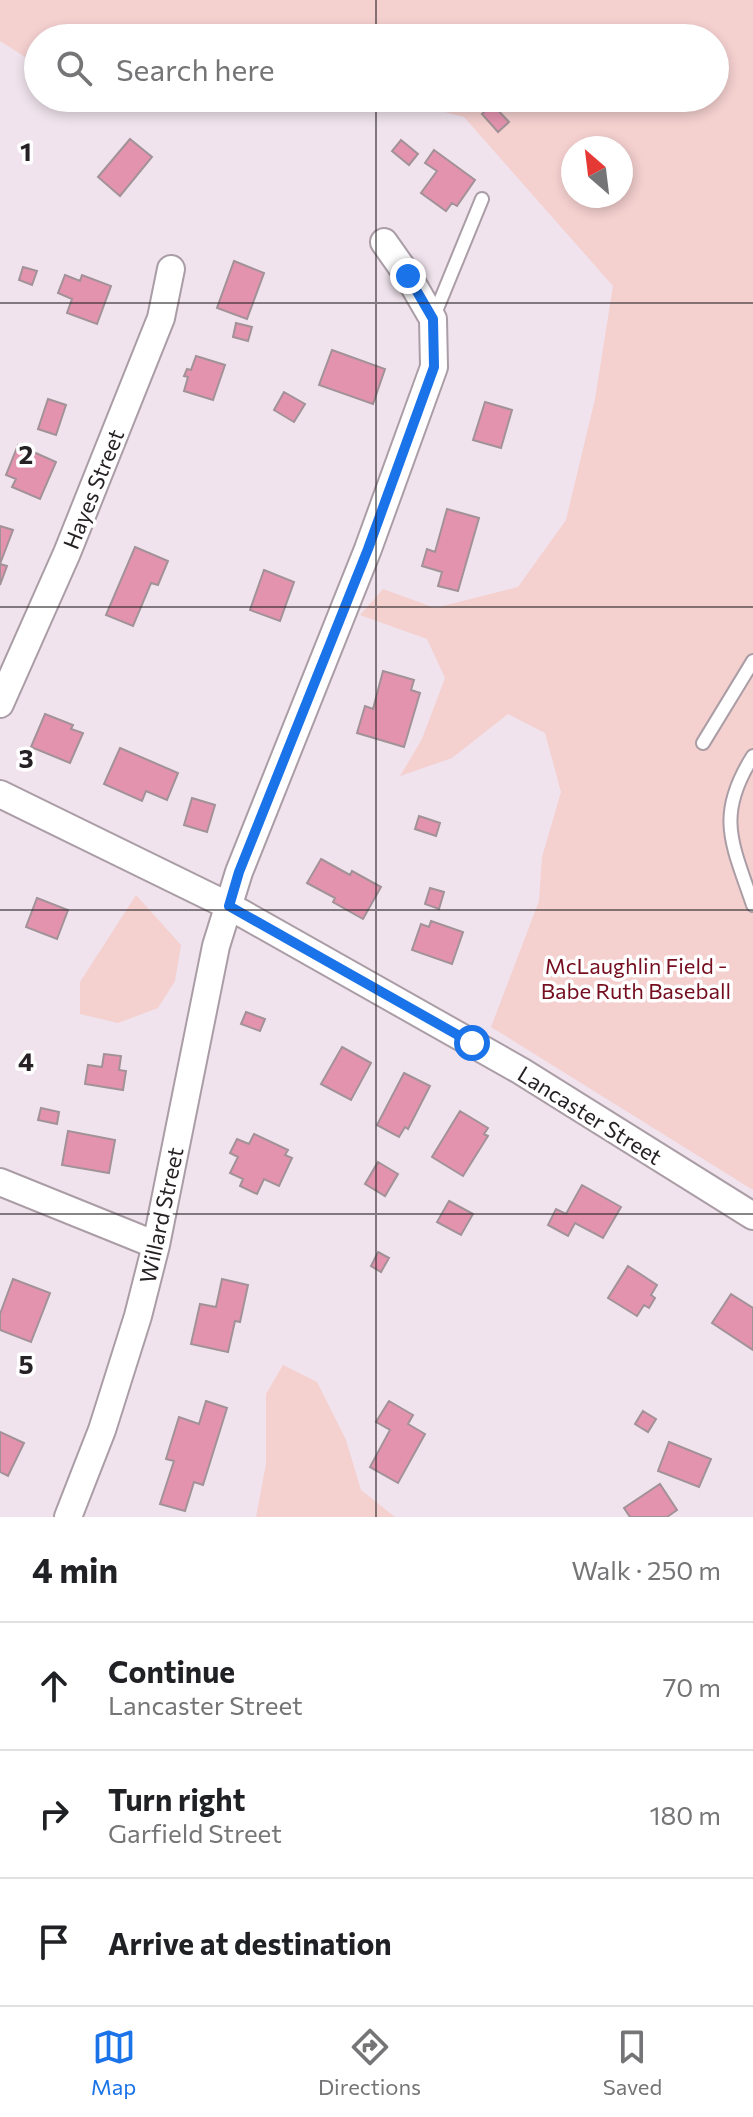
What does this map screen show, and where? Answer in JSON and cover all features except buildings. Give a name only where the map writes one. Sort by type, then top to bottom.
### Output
[{"type":"street","points":[[384,242],[433,319]]},
{"type":"street","name":"Hayes Street","points":[[0,704],[67,553],[161,318],[171,269]]},
{"type":"street","name":"Willard Street","points":[[68,1517],[107,1415],[138,1316],[156,1245],[216,946],[239,872],[409,441],[434,367],[433,319]]},
{"type":"street","name":"Lancaster Street","points":[[0,794],[229,906],[521,1071],[753,1216]]},
{"type":"street","points":[[0,1182],[156,1245]]},
{"type":"lane","points":[[433,319],[482,199]]},
{"type":"lane","points":[[703,743],[753,661]]},
{"type":"lane","points":[[753,756],[738,780],[729,816],[730,833],[753,905]]},
{"type":"green space","name":"McLaughlin Field - Babe Ruth Baseball","points":[[0,0],[753,0],[753,1190],[491,1027],[539,901],[542,857],[561,792],[545,733],[508,714],[452,758],[400,776],[422,739],[445,678],[427,639],[360,615],[383,589],[435,608],[518,587],[566,520],[595,399],[613,286],[464,117],[444,112],[729,112],[729,24],[24,24],[24,56],[0,41]]},
{"type":"green space","points":[[136,895],[181,945],[175,981],[158,1008],[118,1023],[80,1014],[80,982]]},
{"type":"green space","points":[[283,1365],[317,1382],[346,1440],[361,1490],[395,1517],[256,1517],[266,1464],[266,1394]]},
{"type":"route","points":[[408,276],[433,319],[434,367],[368,549],[239,872],[229,906],[472,1043]]}]
